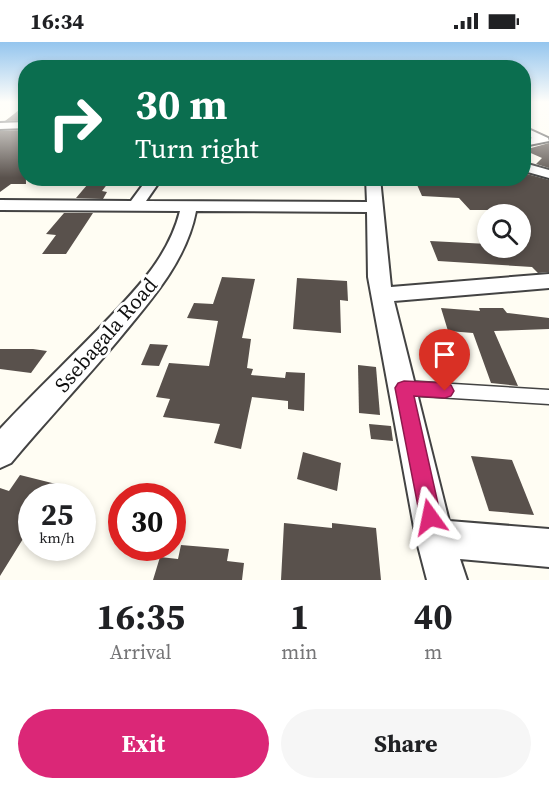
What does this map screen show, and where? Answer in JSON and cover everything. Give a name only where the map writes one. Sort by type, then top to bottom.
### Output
[{"type":"street","points":[[531,134],[544,140],[531,142]]},
{"type":"street","points":[[531,169],[549,174]]},
{"type":"street","points":[[136,205],[149,186]]},
{"type":"street","points":[[374,186],[377,267],[382,295],[435,538],[447,580]]},
{"type":"street","points":[[0,205],[375,207]]},
{"type":"street","name":"Ssebagala Road","points":[[0,452],[85,362],[149,288],[169,261],[182,237],[189,205]]},
{"type":"street","points":[[382,295],[549,281]]},
{"type":"street","points":[[435,538],[549,548]]},
{"type":"lane","points":[[404,388],[549,397]]},
{"type":"building","points":[[18,130],[18,184],[11,184],[0,192],[0,131]]},
{"type":"building","points":[[549,143],[549,168],[536,164],[542,158],[531,153],[531,148]]},
{"type":"building","points":[[531,175],[549,180],[549,272],[538,273],[532,267],[438,261],[430,241],[477,243],[477,258],[531,258],[531,204],[477,204],[477,210],[470,210],[459,198],[422,196],[418,186],[531,186]]},
{"type":"building","points":[[86,186],[106,186],[102,191],[107,192],[103,199],[76,198]]},
{"type":"building","points":[[64,213],[93,213],[66,254],[42,254],[56,235],[46,234]]},
{"type":"building","points":[[222,277],[255,279],[242,338],[251,339],[247,368],[253,369],[251,375],[285,378],[286,372],[305,373],[304,411],[288,409],[288,401],[252,397],[241,449],[214,443],[220,424],[163,417],[170,399],[156,397],[169,363],[209,366],[218,321],[187,318],[194,303],[213,304]]},
{"type":"building","points":[[297,278],[347,281],[348,301],[340,300],[341,333],[293,329]]},
{"type":"building","points":[[441,308],[480,311],[479,308],[503,308],[507,313],[549,318],[549,329],[494,331],[518,386],[491,383],[473,333],[448,331]]},
{"type":"building","points":[[150,344],[168,345],[159,366],[141,365]]},
{"type":"building","points":[[0,349],[47,351],[31,373],[0,369]]},
{"type":"building","points":[[358,365],[376,367],[380,415],[359,413]]},
{"type":"building","points":[[369,424],[391,426],[393,441],[371,439]]},
{"type":"building","points":[[303,452],[341,463],[337,491],[297,479]]},
{"type":"building","points":[[471,456],[512,460],[534,515],[489,511]]},
{"type":"building","points":[[20,475],[52,483],[18,483],[18,547],[0,576],[0,488],[9,491]]},
{"type":"building","points":[[284,523],[332,528],[332,523],[376,528],[381,580],[281,580]]},
{"type":"building","points":[[186,545],[229,549],[227,561],[244,563],[242,580],[153,580],[159,561],[186,561]]},
{"type":"route","points":[[430,517],[404,388],[445,391]]}]
